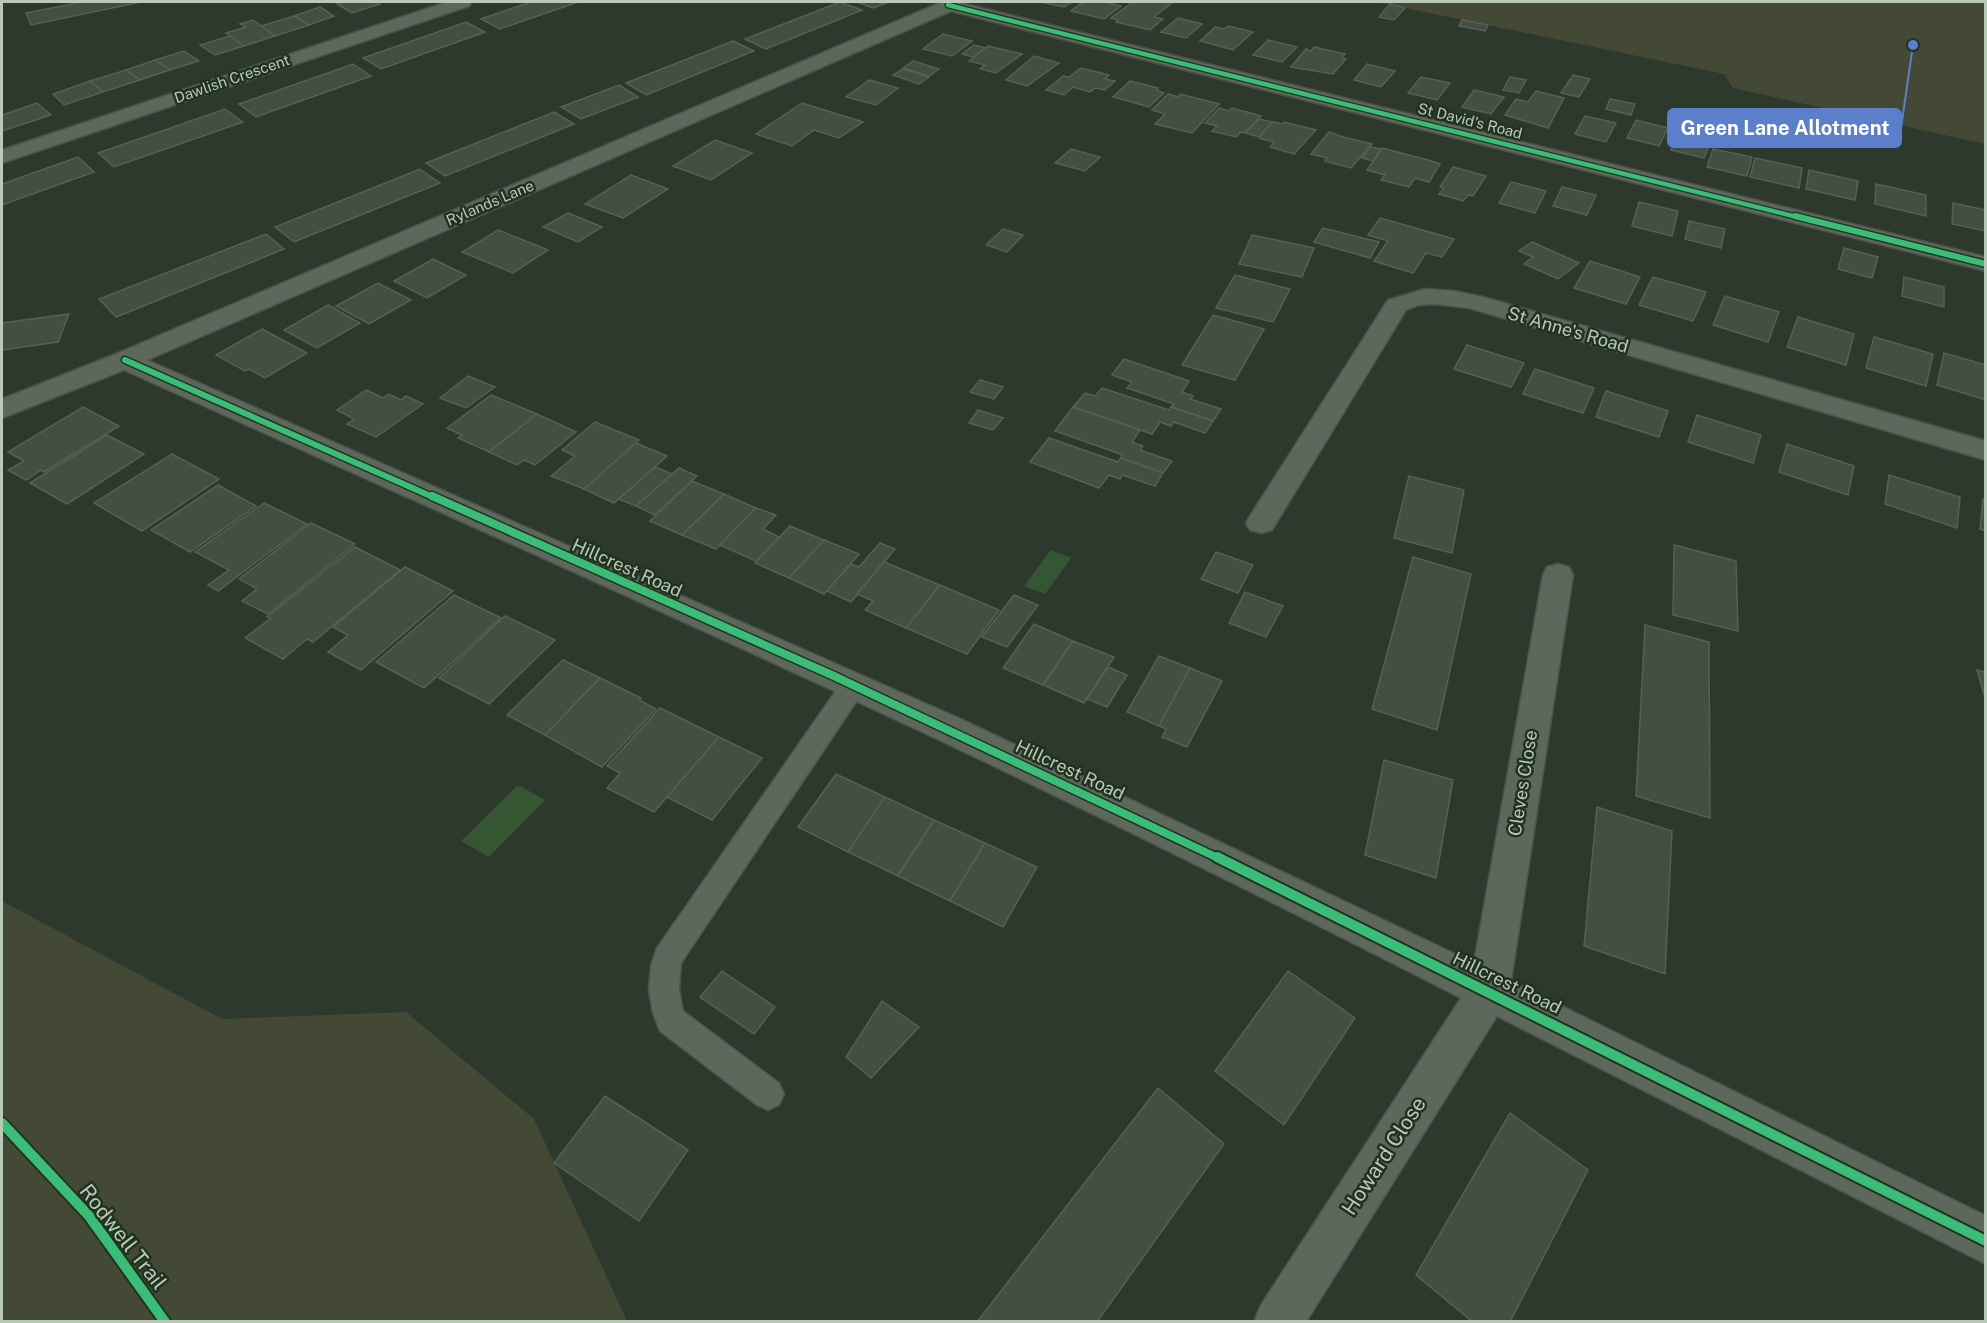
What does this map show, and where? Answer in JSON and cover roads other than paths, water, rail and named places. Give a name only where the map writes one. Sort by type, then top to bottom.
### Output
[{"type":"street","name":"Dawlish Crescent","points":[[2,157],[463,2]]},
{"type":"street","name":"St David's Road","points":[[953,3],[1986,264]]},
{"type":"street","name":"Rylands Lane","points":[[12,406],[125,360],[953,3]]},
{"type":"street","name":"St Anne's Road","points":[[1261,523],[1397,305],[1409,299],[1428,296],[1449,296],[1474,302],[1986,451]]},
{"type":"street","name":"Hillcrest Road","points":[[125,360],[853,686],[1070,786],[1489,991],[1986,1241]]},
{"type":"street","name":"Cleves Close","points":[[1489,991],[1558,575]]},
{"type":"street","name":"Howard Close","points":[[1278,1322],[1489,991]]},
{"type":"lane","points":[[768,1094],[671,1021],[664,1003],[663,981],[667,958],[853,686]]},
{"type":"place","name":"Green Lane Allotment","points":[[1913,45]]}]
